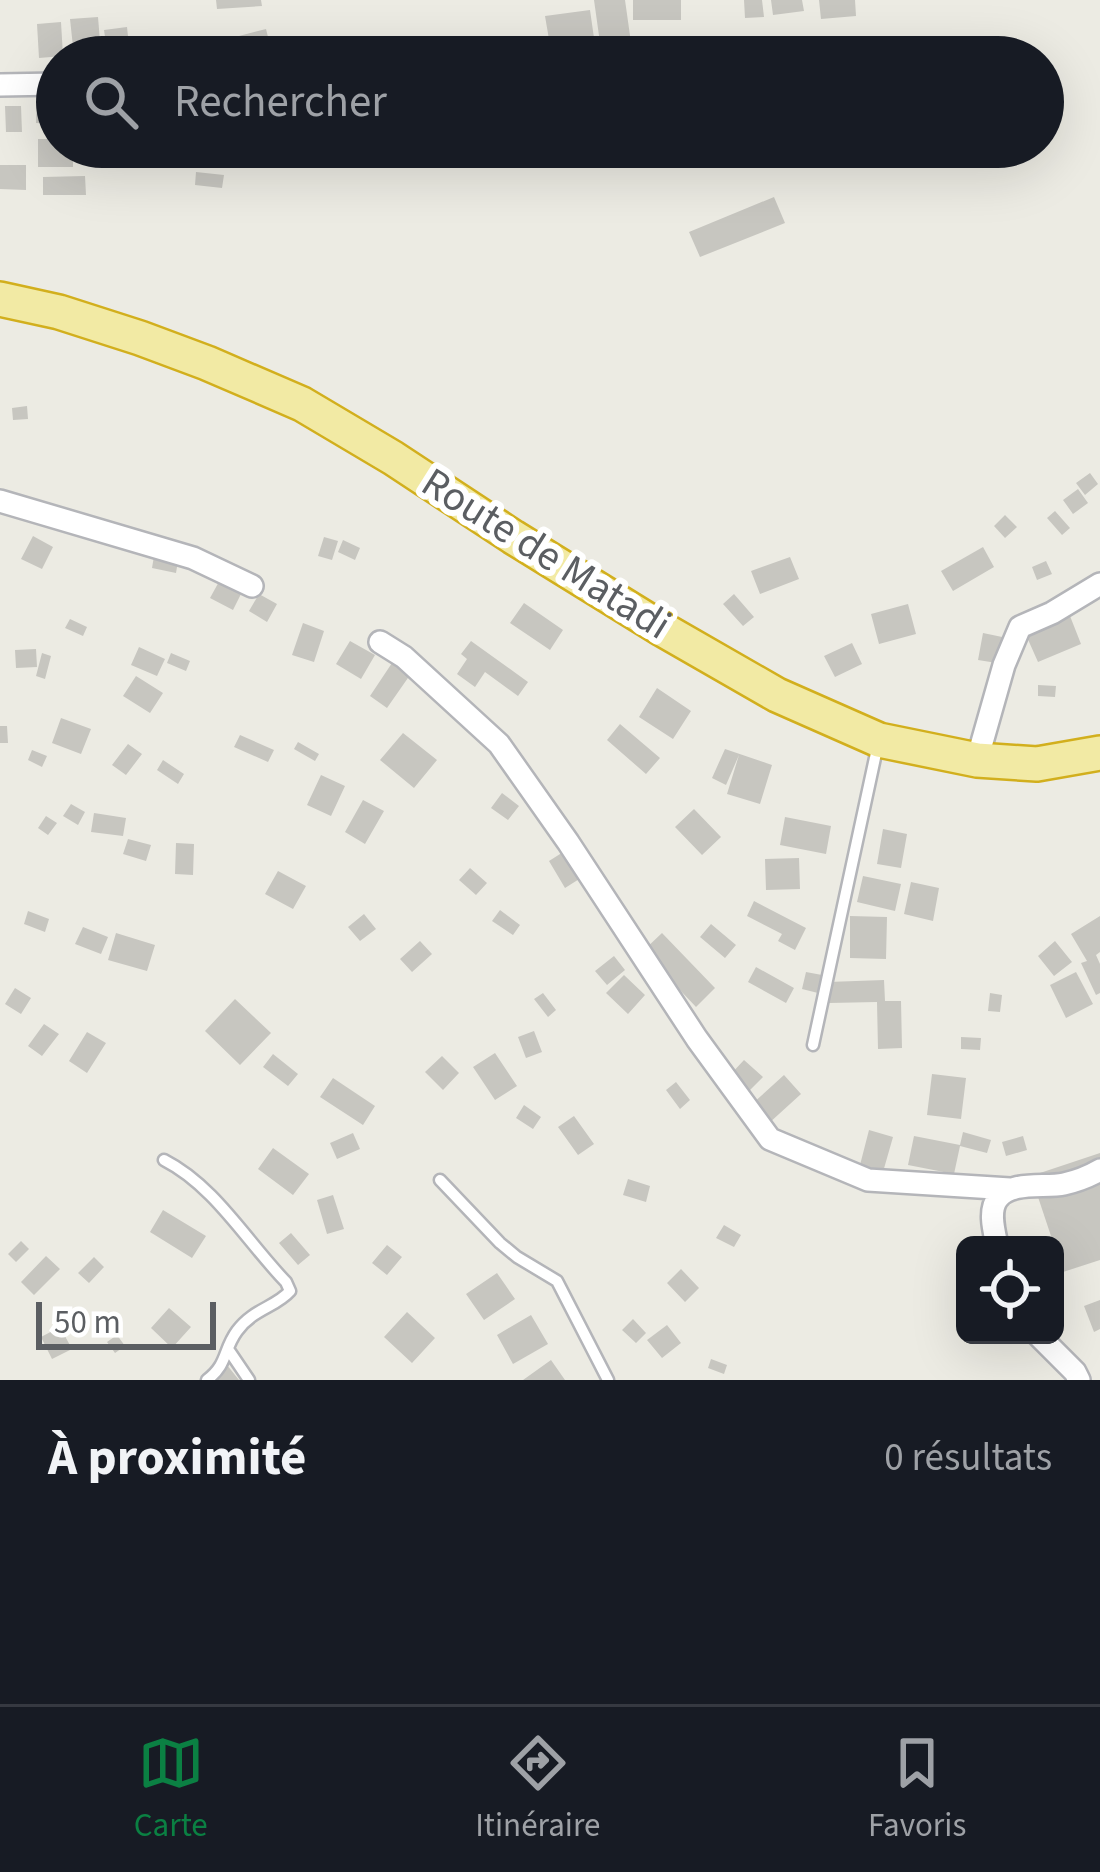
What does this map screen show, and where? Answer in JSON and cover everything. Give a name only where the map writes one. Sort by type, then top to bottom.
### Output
[{"type":"highway","name":"Route de Matadi","points":[[0,299],[140,338],[302,404],[681,640],[777,694],[879,740],[977,760],[1037,764],[1100,752]]},
{"type":"street","points":[[0,85],[36,84]]},
{"type":"street","points":[[0,501],[193,557],[251,586]]},
{"type":"street","points":[[977,760],[1004,664],[1020,627],[1100,584]]},
{"type":"street","points":[[380,642],[404,657],[499,744],[697,1039],[770,1139],[868,1180],[1010,1189],[1060,1185],[1100,1170]]},
{"type":"street","points":[[996,1236],[993,1210],[996,1200],[1010,1189]]},
{"type":"street","points":[[1047,1344],[1079,1380]]},
{"type":"lane","points":[[813,1045],[879,740]]},
{"type":"lane","points":[[164,1160],[185,1170],[206,1190],[290,1287],[285,1297],[264,1306],[240,1327],[225,1362],[207,1380]]},
{"type":"lane","points":[[440,1180],[500,1243],[557,1281],[608,1380]]},
{"type":"lane","points":[[228,1349],[249,1380]]},
{"type":"building","points":[[216,0],[261,0],[262,6],[217,9]]},
{"type":"building","points":[[594,0],[625,0],[630,36],[599,36]]},
{"type":"building","points":[[633,0],[681,0],[681,20],[633,20]]},
{"type":"building","points":[[744,0],[762,0],[764,17],[745,18]]},
{"type":"building","points":[[771,0],[802,0],[804,11],[773,15]]},
{"type":"building","points":[[819,0],[855,0],[856,16],[821,19]]},
{"type":"building","points":[[590,10],[594,36],[548,36],[545,16]]},
{"type":"building","points":[[98,17],[100,36],[72,36],[70,19]]},
{"type":"building","points":[[61,22],[62,36],[38,36],[37,24]]},
{"type":"building","points":[[127,27],[128,36],[105,36],[104,30]]},
{"type":"building","points":[[266,29],[268,36],[239,36]]},
{"type":"building","points":[[5,106],[21,106],[22,132],[6,132]]},
{"type":"building","points":[[0,165],[26,165],[26,190],[0,189]]},
{"type":"building","points":[[196,172],[224,175],[222,188],[195,185]]},
{"type":"building","points":[[85,176],[86,195],[43,195],[43,177]]},
{"type":"building","points":[[774,197],[785,223],[700,257],[689,232]]},
{"type":"building","points":[[27,406],[28,419],[13,420],[12,408]]},
{"type":"building","points":[[1090,473],[1098,484],[1085,495],[1076,483]]},
{"type":"building","points":[[1078,489],[1088,503],[1073,514],[1063,500]]},
{"type":"building","points":[[1055,511],[1070,528],[1062,535],[1047,518]]},
{"type":"building","points":[[1005,515],[1017,527],[1005,538],[994,526]]},
{"type":"building","points":[[33,536],[53,547],[42,569],[21,559]]},
{"type":"building","points":[[324,537],[338,541],[332,560],[318,556]]},
{"type":"building","points":[[343,540],[360,548],[355,560],[338,552]]},
{"type":"building","points":[[983,547],[994,567],[953,591],[941,571]]},
{"type":"building","points":[[154,556],[178,561],[176,573],[152,568]]},
{"type":"building","points":[[790,557],[799,579],[760,594],[751,571]]},
{"type":"building","points":[[1046,561],[1052,574],[1037,580],[1032,567]]},
{"type":"building","points":[[221,578],[243,590],[233,610],[210,598]]},
{"type":"building","points":[[259,594],[277,604],[267,622],[249,611]]},
{"type":"building","points":[[734,594],[754,617],[743,626],[723,604]]},
{"type":"building","points":[[524,603],[563,630],[550,650],[510,623]]},
{"type":"building","points":[[908,604],[916,634],[879,644],[871,614]]},
{"type":"building","points":[[1070,616],[1081,644],[1038,662],[1026,635]]},
{"type":"building","points":[[70,619],[87,627],[83,636],[65,628]]},
{"type":"building","points":[[303,623],[324,631],[314,662],[292,655]]},
{"type":"building","points":[[983,633],[1007,638],[1003,664],[978,660]]},
{"type":"building","points":[[350,641],[375,655],[361,679],[336,664]]},
{"type":"building","points":[[471,641],[528,682],[518,696],[485,672],[475,687],[457,674],[467,659],[461,654]]},
{"type":"building","points":[[852,643],[862,664],[835,677],[824,656]]},
{"type":"building","points":[[139,647],[165,659],[157,676],[131,665]]},
{"type":"building","points":[[36,649],[37,667],[16,668],[15,650]]},
{"type":"building","points":[[42,653],[51,656],[45,679],[36,676]]},
{"type":"building","points":[[171,653],[190,661],[186,671],[167,663]]},
{"type":"building","points":[[392,663],[410,675],[387,708],[370,696]]},
{"type":"building","points":[[136,676],[163,693],[150,713],[123,696]]},
{"type":"building","points":[[1038,685],[1056,686],[1055,697],[1038,696]]},
{"type":"building","points":[[657,688],[691,711],[673,739],[639,717]]},
{"type":"building","points":[[61,718],[91,729],[81,754],[52,743]]},
{"type":"building","points":[[620,724],[660,758],[646,774],[607,740]]},
{"type":"building","points":[[0,726],[7,726],[8,743],[0,743]]},
{"type":"building","points":[[403,733],[437,760],[414,788],[380,760]]},
{"type":"building","points":[[240,735],[274,750],[268,762],[234,747]]},
{"type":"building","points":[[298,742],[319,754],[315,761],[294,749]]},
{"type":"building","points":[[128,744],[142,754],[126,775],[112,765]]},
{"type":"building","points":[[725,749],[772,765],[760,804],[727,794],[739,755],[726,785],[712,778]]},
{"type":"building","points":[[32,750],[47,756],[42,767],[28,760]]},
{"type":"building","points":[[163,760],[184,774],[178,784],[157,770]]},
{"type":"building","points":[[321,775],[345,786],[331,816],[307,805]]},
{"type":"building","points":[[502,793],[519,806],[508,820],[491,808]]},
{"type":"building","points":[[363,800],[384,811],[365,844],[345,832]]},
{"type":"building","points":[[71,804],[85,812],[78,825],[63,816]]},
{"type":"building","points":[[694,809],[721,837],[702,855],[675,827]]},
{"type":"building","points":[[94,813],[126,818],[123,836],[91,832]]},
{"type":"building","points":[[46,816],[57,823],[48,835],[38,828]]},
{"type":"building","points":[[785,817],[831,826],[826,854],[780,845]]},
{"type":"building","points":[[883,829],[907,834],[901,868],[877,864]]},
{"type":"building","points":[[128,839],[151,845],[146,861],[123,854]]},
{"type":"building","points":[[176,843],[194,844],[193,875],[175,874]]},
{"type":"building","points":[[568,849],[584,876],[565,888],[549,861]]},
{"type":"building","points":[[799,858],[800,889],[766,890],[765,859]]},
{"type":"building","points":[[470,868],[487,883],[476,895],[459,880]]},
{"type":"building","points":[[278,871],[306,886],[293,909],[265,894]]},
{"type":"building","points":[[863,876],[901,884],[895,911],[857,902]]},
{"type":"building","points":[[911,882],[939,888],[933,921],[904,914]]},
{"type":"building","points":[[754,901],[806,928],[795,950],[778,941],[782,934],[747,916]]},
{"type":"building","points":[[500,910],[520,925],[513,935],[492,921]]},
{"type":"building","points":[[28,911],[49,919],[45,932],[24,924]]},
{"type":"building","points":[[364,914],[376,929],[360,941],[348,927]]},
{"type":"building","points":[[850,916],[887,917],[886,959],[850,958]]},
{"type":"building","points":[[1100,916],[1100,952],[1096,955],[1100,993],[1096,995],[1081,963],[1087,961],[1071,934]]},
{"type":"building","points":[[711,924],[736,945],[725,958],[700,937]]},
{"type":"building","points":[[83,927],[108,937],[101,954],[75,944]]},
{"type":"building","points":[[116,933],[155,945],[147,971],[108,960]]},
{"type":"building","points":[[662,933],[715,988],[696,1007],[643,951]]},
{"type":"building","points":[[420,941],[432,954],[412,972],[400,959]]},
{"type":"building","points":[[1055,941],[1072,962],[1054,976],[1038,956]]},
{"type":"building","points":[[614,956],[625,970],[607,985],[595,971]]},
{"type":"building","points":[[756,967],[794,988],[786,1003],[748,982]]},
{"type":"building","points":[[806,972],[822,975],[818,993],[802,989]]},
{"type":"building","points":[[1076,972],[1093,1004],[1066,1018],[1050,985]]},
{"type":"building","points":[[624,975],[645,995],[628,1014],[606,993]]},
{"type":"building","points":[[884,980],[885,1001],[901,1001],[902,1048],[878,1049],[877,1002],[829,1003],[828,982]]},
{"type":"building","points":[[15,988],[31,998],[21,1014],[5,1004]]},
{"type":"building","points":[[543,993],[556,1010],[548,1017],[534,999]]},
{"type":"building","points":[[990,993],[1002,995],[1000,1012],[988,1011]]},
{"type":"building","points":[[235,999],[271,1033],[240,1065],[205,1031]]},
{"type":"building","points":[[44,1024],[59,1034],[42,1056],[28,1046]]},
{"type":"building","points":[[534,1031],[542,1052],[526,1058],[518,1037]]},
{"type":"building","points":[[87,1032],[106,1043],[87,1073],[69,1061]]},
{"type":"building","points":[[961,1037],[981,1038],[980,1050],[961,1049]]},
{"type":"building","points":[[495,1053],[517,1086],[495,1100],[473,1067]]},
{"type":"building","points":[[273,1054],[298,1074],[288,1086],[263,1067]]},
{"type":"building","points":[[442,1056],[459,1073],[443,1090],[425,1072]]},
{"type":"building","points":[[744,1060],[763,1077],[748,1092],[730,1075]]},
{"type":"building","points":[[932,1074],[966,1078],[961,1119],[927,1115]]},
{"type":"building","points":[[784,1075],[801,1094],[768,1124],[751,1105]]},
{"type":"building","points":[[333,1078],[375,1106],[363,1125],[320,1097]]},
{"type":"building","points":[[676,1082],[690,1100],[680,1109],[666,1090]]},
{"type":"building","points":[[524,1105],[541,1117],[533,1129],[516,1118]]},
{"type":"building","points":[[574,1116],[594,1144],[578,1155],[558,1127]]},
{"type":"building","points":[[869,1130],[893,1137],[883,1172],[860,1165]]},
{"type":"building","points":[[963,1132],[991,1140],[987,1153],[960,1146],[954,1174],[908,1165],[914,1136],[960,1145]]},
{"type":"building","points":[[353,1133],[360,1149],[337,1159],[330,1143]]},
{"type":"building","points":[[1023,1136],[1027,1150],[1006,1156],[1002,1142]]},
{"type":"building","points":[[273,1148],[309,1174],[293,1195],[258,1169]]},
{"type":"building","points":[[1100,1153],[1100,1260],[1064,1272],[1064,1236],[1051,1236],[1031,1176]]},
{"type":"building","points":[[628,1179],[650,1186],[646,1202],[623,1195]]},
{"type":"building","points":[[333,1195],[344,1229],[327,1234],[317,1200]]},
{"type":"building","points":[[163,1210],[206,1236],[192,1258],[150,1232]]},
{"type":"building","points":[[724,1225],[741,1235],[734,1247],[716,1238]]},
{"type":"building","points":[[291,1233],[310,1255],[298,1265],[279,1243]]},
{"type":"building","points":[[21,1241],[29,1249],[16,1262],[8,1254]]},
{"type":"building","points":[[387,1245],[402,1257],[387,1275],[372,1263]]},
{"type":"building","points":[[46,1256],[60,1269],[34,1295],[21,1282]]},
{"type":"building","points":[[94,1257],[104,1267],[89,1283],[78,1273]]},
{"type":"building","points":[[681,1269],[699,1288],[685,1302],[667,1283]]},
{"type":"building","points":[[497,1273],[515,1299],[484,1320],[466,1294]]},
{"type":"building","points":[[1100,1300],[1100,1329],[1094,1332],[1084,1306]]},
{"type":"building","points":[[169,1308],[191,1327],[172,1348],[151,1328]]},
{"type":"building","points":[[407,1312],[435,1338],[412,1363],[384,1337]]},
{"type":"building","points":[[531,1315],[548,1344],[513,1364],[497,1335]]},
{"type":"building","points":[[633,1319],[646,1333],[636,1343],[622,1330]]},
{"type":"building","points":[[667,1325],[681,1343],[662,1358],[647,1340]]},
{"type":"building","points":[[60,1327],[72,1349],[52,1359],[41,1337]]},
{"type":"building","points":[[117,1335],[125,1346],[115,1353],[107,1342]]},
{"type":"building","points":[[711,1359],[727,1365],[724,1374],[708,1368]]},
{"type":"building","points":[[551,1360],[565,1380],[523,1380]]},
{"type":"building","points":[[227,1365],[239,1380],[209,1380]]}]
